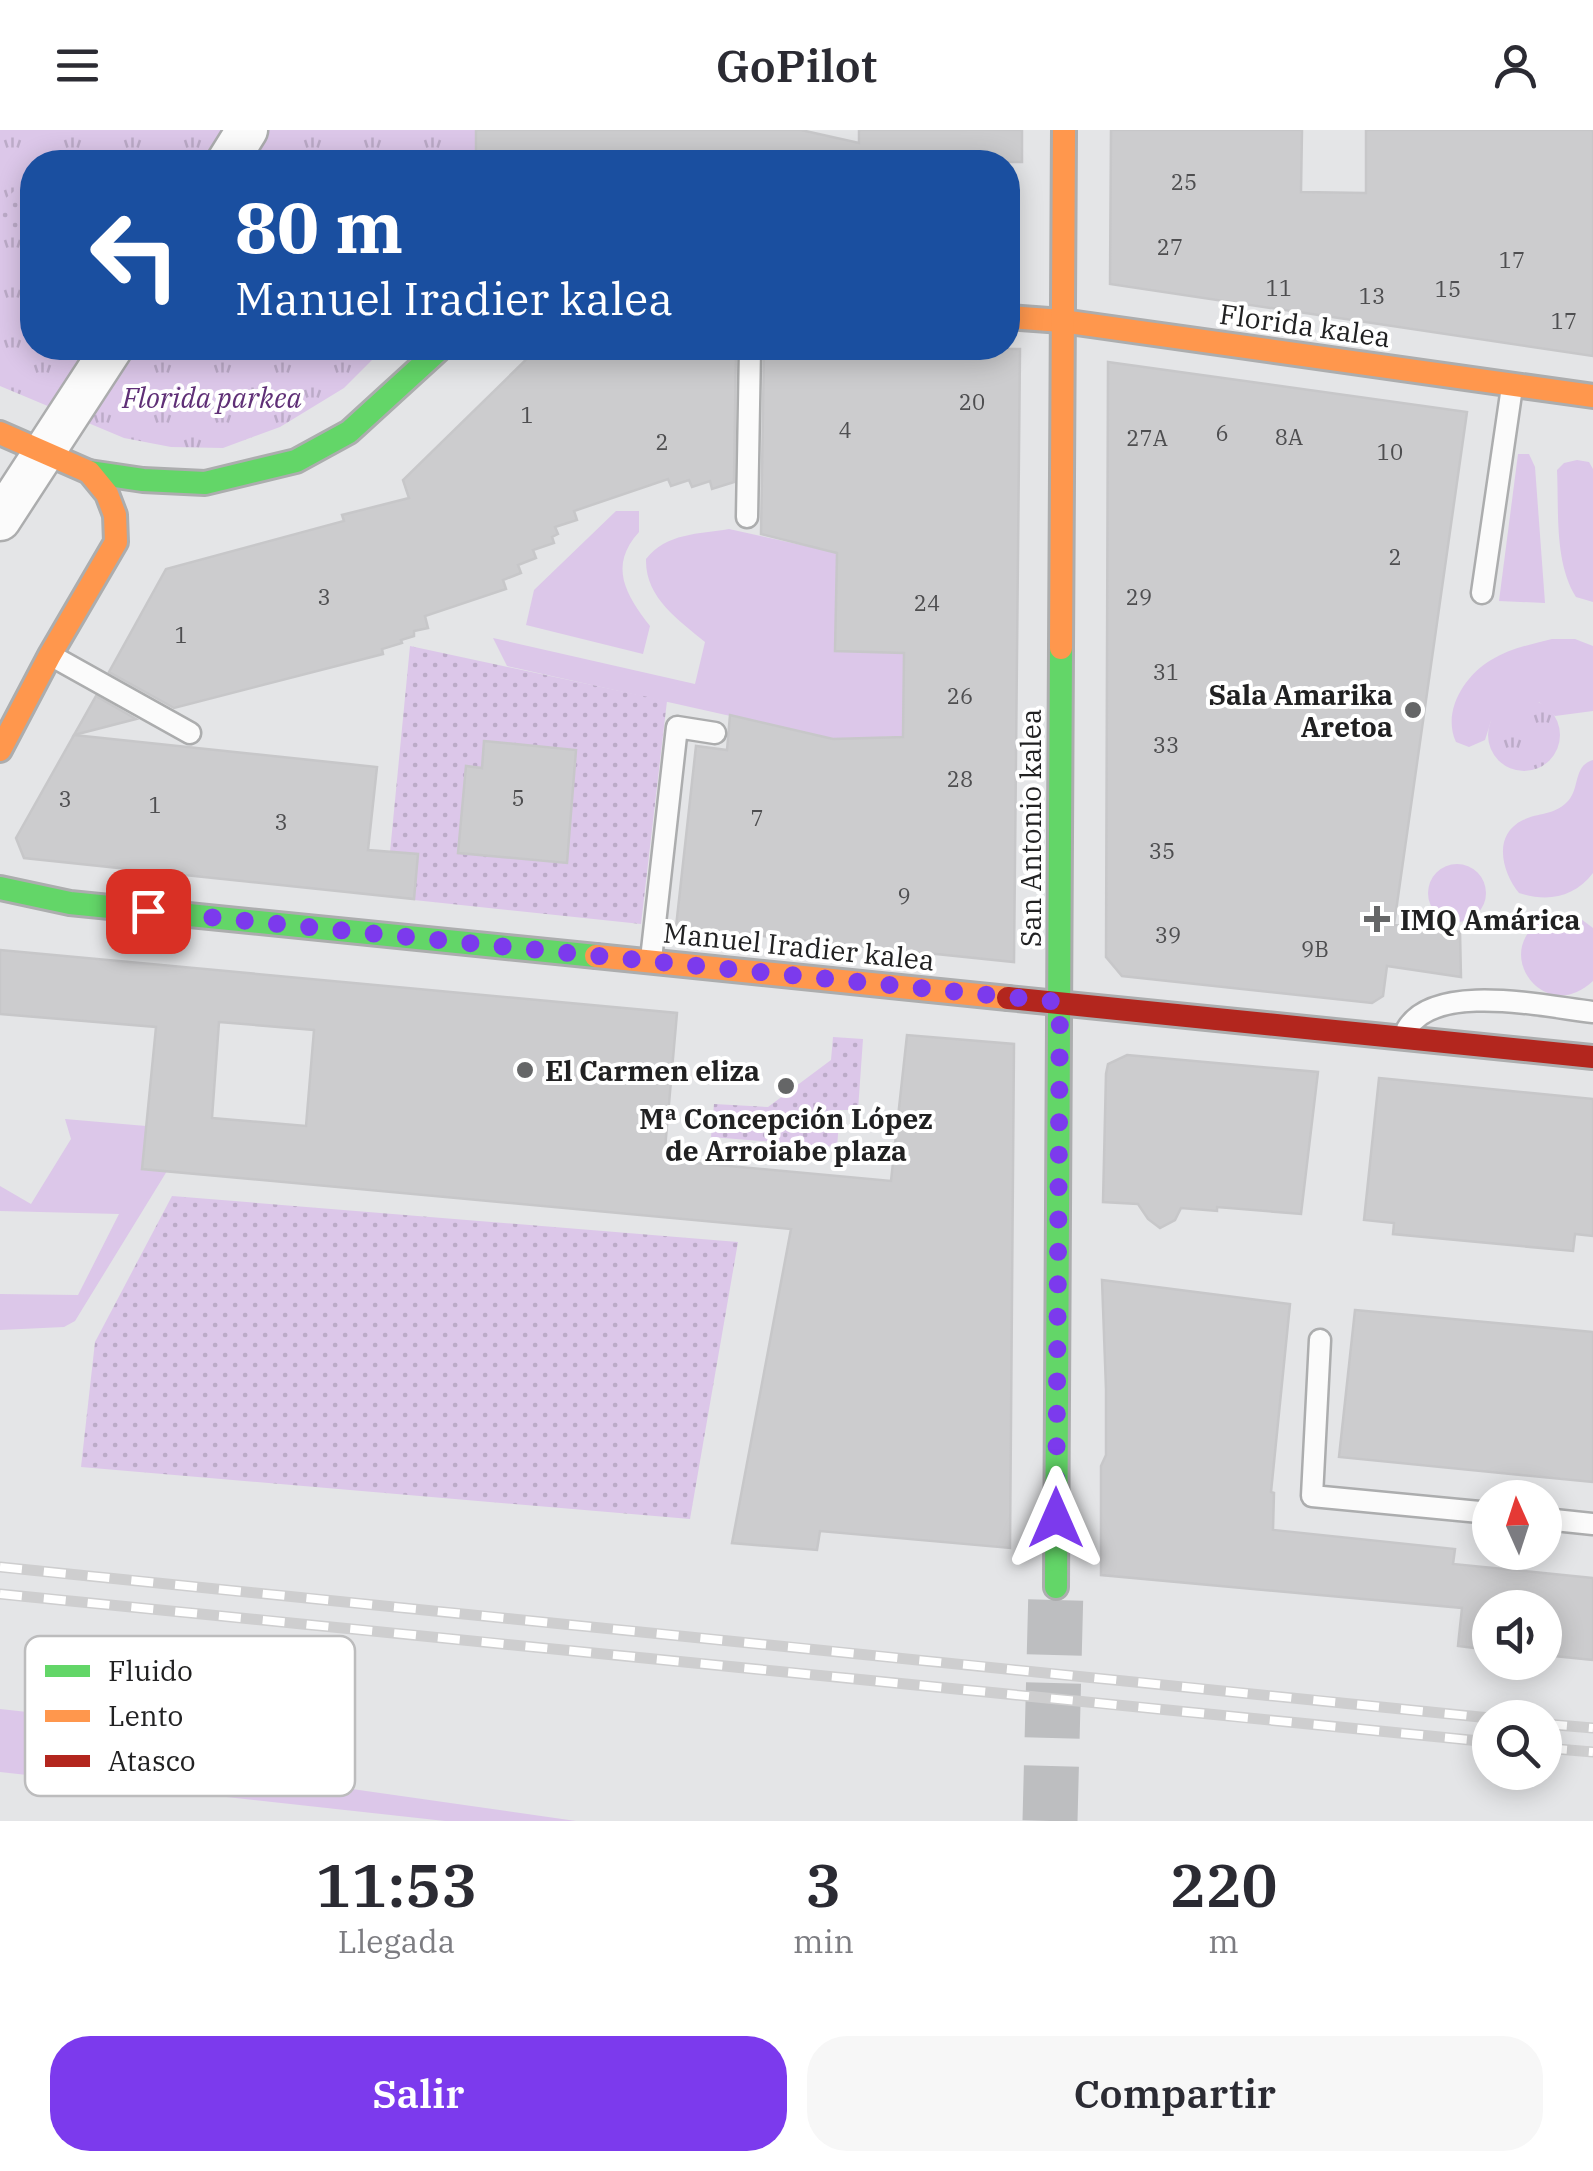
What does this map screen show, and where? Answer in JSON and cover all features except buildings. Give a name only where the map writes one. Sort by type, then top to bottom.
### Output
[{"type":"main road","name":"San Antonio kalea","points":[[1056,1586],[1064,130]]},
{"type":"main road","name":"Florida kalea","points":[[1020,318],[1593,396]]},
{"type":"main road","points":[[158,504],[205,483],[296,461],[349,432],[428,360]]},
{"type":"main road","points":[[0,433],[88,472],[205,483]]},
{"type":"main road","points":[[88,472],[107,494],[116,542]]},
{"type":"main road","points":[[0,750],[116,542],[136,524]]},
{"type":"main road","name":"Manuel Iradier kalea","points":[[0,888],[21,896],[70,903],[1593,1058]]},
{"type":"street","points":[[0,520],[104,360]]},
{"type":"lane","points":[[747,517],[750,360]]},
{"type":"lane","points":[[1482,593],[1512,385]]},
{"type":"lane","points":[[50,655],[190,733]]},
{"type":"lane","points":[[651,961],[677,727],[716,733]]},
{"type":"lane","points":[[1401,1040],[1419,1016],[1469,998],[1593,1012]]},
{"type":"lane","points":[[1320,1340],[1312,1496],[1472,1512]]},
{"type":"lane","points":[[1562,1521],[1593,1524]]},
{"type":"green space","name":"Florida parkea","points":[[0,130],[475,130],[476,150],[20,150],[20,360],[372,360],[344,388],[280,427],[223,448],[171,447],[124,438],[0,386]]},
{"type":"green space","points":[[20,186],[20,237],[0,228],[0,203]]},
{"type":"green space","points":[[1518,454],[1529,454],[1535,467],[1545,603],[1499,601]]},
{"type":"green space","points":[[1589,462],[1593,469],[1593,602],[1576,597],[1561,552],[1557,470],[1564,463]]},
{"type":"green space","points":[[616,511],[639,511],[639,532],[624,557],[623,569],[628,592],[650,626],[643,654],[526,625],[534,590]]},
{"type":"green space","points":[[729,529],[837,553],[835,651],[904,653],[903,736],[833,739],[507,666],[493,638],[695,684],[705,642],[657,597],[646,559],[673,539]]},
{"type":"green space","points":[[1552,639],[1575,639],[1593,646],[1593,711],[1555,716],[1539,702],[1491,721],[1485,740],[1469,747],[1456,742],[1452,731],[1454,707],[1472,675],[1505,653]]},
{"type":"green space","points":[[410,646],[667,701],[641,924],[414,900],[418,854],[390,852]]},
{"type":"green space","points":[[1524,699],[1549,710],[1560,735],[1549,760],[1524,771],[1499,760],[1488,735],[1499,710]]},
{"type":"green space","points":[[1593,760],[1593,873],[1577,888],[1559,896],[1519,893],[1505,865],[1507,835],[1523,820],[1566,803],[1582,767]]},
{"type":"green space","points":[[1457,864],[1477,873],[1486,893],[1477,913],[1457,922],[1437,913],[1428,893],[1437,873]]},
{"type":"green space","points":[[1558,914],[1577,916],[1593,928],[1593,981],[1573,993],[1554,995],[1538,988],[1527,975],[1521,958],[1524,941],[1535,926]]},
{"type":"green space","points":[[833,1037],[863,1039],[858,1110],[840,1110],[837,1147],[711,1137],[714,1104],[768,1107],[831,1060]]},
{"type":"green space","points":[[65,1119],[146,1126],[142,1168],[167,1171],[75,1321],[64,1327],[0,1330],[0,1294],[78,1295],[119,1214],[0,1211],[0,1186],[31,1204],[71,1139]]},
{"type":"green space","points":[[172,1196],[738,1242],[690,1519],[81,1467],[95,1342]]},
{"type":"green space","points":[[0,1709],[25,1712],[25,1775],[0,1772]]},
{"type":"green space","points":[[355,1789],[576,1821],[445,1821],[218,1796],[355,1796]]},
{"type":"tunnel","points":[[1050,1821],[1056,1587]]},
{"type":"railway","points":[[0,1567],[1472,1716]]},
{"type":"railway","points":[[0,1594],[1472,1740]]},
{"type":"railway","points":[[1562,1725],[1593,1728]]},
{"type":"railway","points":[[1562,1749],[1593,1752]]},
{"type":"traffic: fast","points":[[89,472],[205,483],[296,461],[349,432],[428,360]]},
{"type":"traffic: fast","points":[[1056,1587],[1061,648]]},
{"type":"traffic: fast","points":[[0,888],[70,903],[596,956]]},
{"type":"traffic: slow","points":[[1061,648],[1064,130]]},
{"type":"traffic: slow","points":[[1020,318],[1593,396]]},
{"type":"traffic: slow","points":[[0,433],[89,472],[107,494],[115,515],[116,542],[0,750]]},
{"type":"traffic: slow","points":[[596,956],[1008,998]]},
{"type":"traffic: jam","points":[[1008,998],[1593,1057]]},
{"type":"place","name":"Sala Amarika Aretoa","points":[[1413,710]]},
{"type":"place","name":"IMQ Amárica","points":[[1377,919]]},
{"type":"place","name":"El Carmen eliza","points":[[525,1070]]},
{"type":"place","name":"Mª Concepción López de Arroiabe plaza","points":[[786,1086]]},
{"type":"route","points":[[148,911],[1060,1002],[1056,1518]]}]
